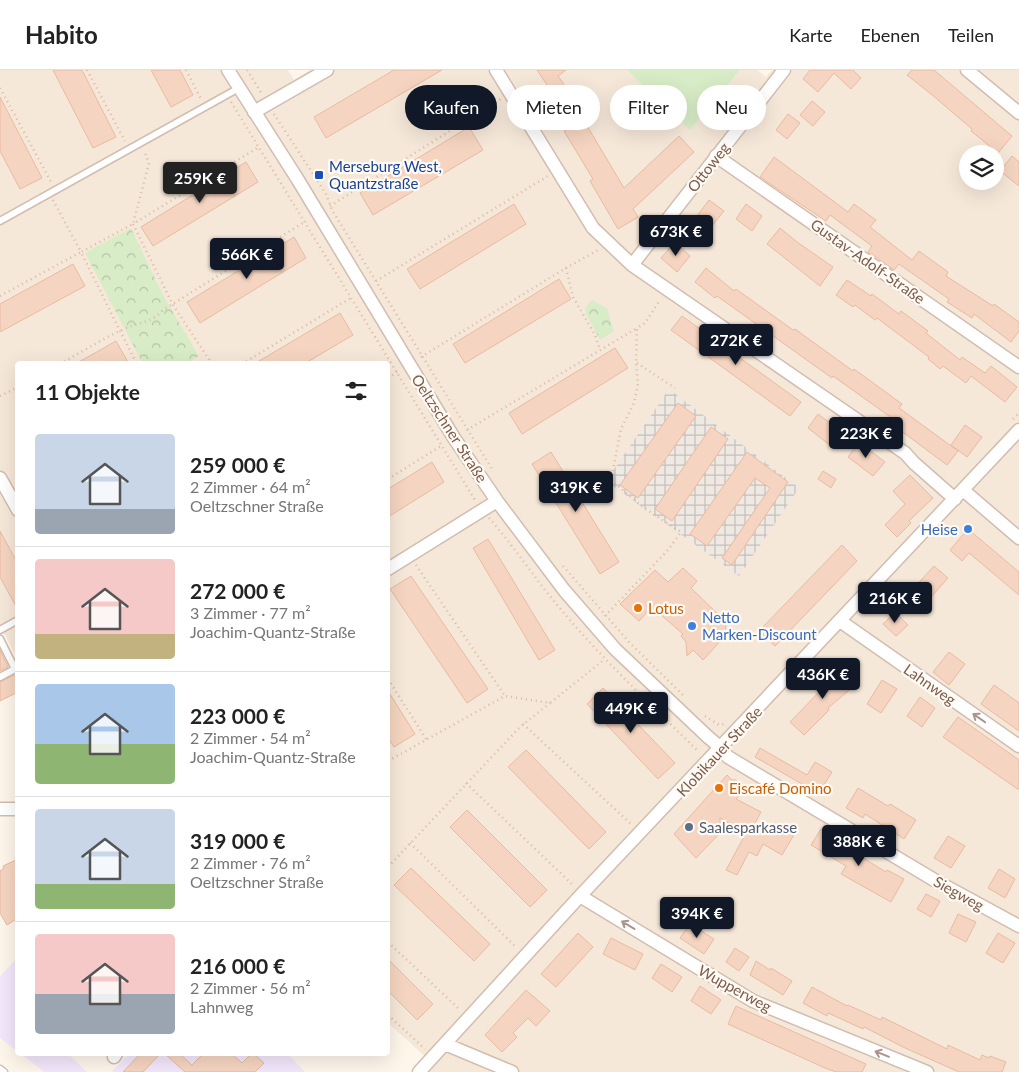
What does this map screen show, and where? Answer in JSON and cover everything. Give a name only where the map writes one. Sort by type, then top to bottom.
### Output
[{"type":"street","name":"Oeltzschner Straße","points":[[228,70],[298,180],[454,438],[497,501],[564,590],[615,649],[721,748]]},
{"type":"street","points":[[254,112],[327,70]]},
{"type":"street","points":[[496,70],[593,228],[607,242],[632,264],[905,453],[914,463],[1019,538]]},
{"type":"street","name":"Ottoweg","points":[[632,264],[784,70]]},
{"type":"street","points":[[967,70],[1019,113]]},
{"type":"street","name":"Gustav-Adolf-Straße","points":[[716,156],[1019,366]]},
{"type":"street","name":"Klobikauer Straße","points":[[419,1072],[580,896],[641,834],[1019,430]]},
{"type":"street","points":[[0,478],[15,505]]},
{"type":"street","points":[[390,567],[497,501]]},
{"type":"street","name":"Lahnweg","points":[[840,621],[1019,746]]},
{"type":"street","name":"Siegweg","points":[[721,748],[728,757],[936,881],[1019,926]]},
{"type":"street","points":[[0,809],[15,809]]},
{"type":"street","name":"Wupperweg","points":[[580,896],[753,1001],[927,1072]]},
{"type":"street","points":[[445,1044],[512,1072]]},
{"type":"lane","points":[[0,221],[239,88]]},
{"type":"lane","points":[[0,630],[15,622]]},
{"type":"lane","points":[[0,639],[15,667]]},
{"type":"lane","points":[[0,677],[15,670]]},
{"type":"lane","points":[[0,1070],[4,1072]]},
{"type":"path","points":[[87,70],[129,149]]},
{"type":"path","points":[[186,70],[205,107]]},
{"type":"path","points":[[247,70],[326,194],[332,210],[495,473]]},
{"type":"path","points":[[0,88],[136,361]]},
{"type":"path","points":[[0,296],[133,224],[271,139]]},
{"type":"path","points":[[140,143],[149,162],[133,224],[173,305],[210,361]]},
{"type":"path","points":[[247,361],[558,170]]},
{"type":"path","points":[[390,377],[599,249],[607,242]]},
{"type":"path","points":[[566,268],[573,297],[595,335],[600,350]]},
{"type":"path","points":[[390,478],[645,323],[668,288]]},
{"type":"path","points":[[595,626],[668,550],[681,532],[644,508],[611,480],[621,429],[634,403],[638,384],[636,363],[637,328]]},
{"type":"path","points":[[65,361],[120,331]]},
{"type":"path","points":[[636,363],[676,388]]},
{"type":"path","points":[[0,396],[15,388]]},
{"type":"path","points":[[410,555],[505,696]]},
{"type":"path","points":[[560,562],[626,639],[678,688],[686,699]]},
{"type":"path","points":[[390,865],[523,724],[606,659],[626,639]]},
{"type":"path","points":[[390,682],[426,739]]},
{"type":"path","points":[[390,760],[505,696],[550,702]]},
{"type":"path","points":[[705,716],[719,724],[726,724]]},
{"type":"path","points":[[523,724],[641,834]]},
{"type":"path","points":[[466,784],[577,889],[580,896]]},
{"type":"path","points":[[410,843],[526,956]]},
{"type":"path","points":[[390,944],[468,1017]]},
{"type":"path","points":[[390,1017],[433,1057]]},
{"type":"shaded area","points":[[0,70],[288,70],[294,80],[310,70],[627,70],[643,85],[610,85],[610,130],[687,130],[687,127],[690,130],[697,122],[697,130],[766,130],[766,85],[728,85],[740,70],[757,70],[766,77],[772,70],[1019,70],[1019,1072],[416,1072],[428,1059],[390,1025],[390,361],[15,361],[15,654],[0,625]]},
{"type":"shaded area","points":[[669,389],[799,488],[739,576],[606,481]]},
{"type":"shaded area","points":[[15,960],[15,1049],[0,1038],[0,976]]},
{"type":"shaded area","points":[[24,1056],[70,1056],[87,1072],[44,1072]]},
{"type":"shaded area","points":[[127,1056],[290,1056],[305,1072],[111,1072]]},
{"type":"green space","points":[[627,70],[740,70],[728,85],[697,85],[697,122],[690,130],[687,127],[687,85],[643,85]]},
{"type":"green space","points":[[131,228],[163,295],[199,356],[191,361],[141,361],[85,253]]},
{"type":"green space","points":[[592,300],[607,308],[614,331],[600,340],[586,314],[585,308]]},
{"type":"building","points":[[53,70],[82,70],[116,137],[93,148]]},
{"type":"building","points":[[151,70],[180,70],[193,95],[171,107]]},
{"type":"building","points":[[394,70],[442,70],[416,85],[405,85],[405,92],[326,138],[314,117]]},
{"type":"building","points":[[537,70],[566,70],[558,76],[564,85],[547,85]]},
{"type":"building","points":[[810,70],[853,70],[861,78],[851,89],[834,73],[818,92],[803,79]]},
{"type":"building","points":[[912,70],[934,70],[1012,136],[1004,146],[988,145],[971,131],[972,129],[907,75]]},
{"type":"building","points":[[0,97],[42,178],[20,189],[0,151]]},
{"type":"building","points":[[812,101],[825,112],[813,126],[800,115]]},
{"type":"building","points":[[788,114],[800,123],[787,139],[776,130]]},
{"type":"building","points":[[464,130],[471,130],[483,150],[373,215],[360,193]]},
{"type":"building","points":[[590,130],[624,188],[679,136],[694,152],[633,209],[638,217],[618,229],[590,181],[593,179],[564,131]]},
{"type":"building","points":[[1012,156],[1019,162],[1019,186],[1004,174],[1004,166]]},
{"type":"building","points":[[774,157],[848,212],[854,204],[876,220],[870,227],[912,260],[919,251],[948,272],[946,276],[993,306],[994,304],[1019,322],[1019,331],[1011,342],[974,314],[972,318],[947,302],[949,299],[899,264],[894,270],[868,252],[872,246],[830,215],[826,221],[760,177]]},
{"type":"building","points":[[246,162],[258,182],[153,246],[141,227]]},
{"type":"building","points":[[709,200],[724,211],[711,227],[697,216]]},
{"type":"building","points":[[514,204],[526,224],[420,289],[407,269]]},
{"type":"building","points":[[746,204],[762,216],[752,231],[736,219]]},
{"type":"building","points":[[780,228],[833,267],[820,286],[767,244]]},
{"type":"building","points":[[294,237],[306,258],[200,323],[187,302]]},
{"type":"building","points":[[675,242],[690,256],[677,272],[661,258]]},
{"type":"building","points":[[73,264],[85,286],[0,332],[0,304]]},
{"type":"building","points":[[706,268],[734,291],[736,289],[853,371],[854,369],[902,404],[899,408],[958,451],[947,465],[900,430],[903,426],[717,296],[715,298],[695,282]]},
{"type":"building","points":[[559,279],[571,299],[465,363],[453,344]]},
{"type":"building","points":[[847,280],[871,296],[872,294],[899,314],[901,311],[928,331],[926,333],[960,360],[962,357],[985,373],[991,366],[1017,387],[1005,402],[971,376],[966,383],[943,366],[940,369],[928,359],[929,357],[877,318],[875,320],[855,305],[853,307],[836,295]]},
{"type":"building","points":[[340,313],[353,335],[309,361],[259,361]]},
{"type":"building","points":[[682,316],[801,402],[790,416],[671,330]]},
{"type":"building","points":[[116,341],[127,361],[80,361]]},
{"type":"building","points":[[615,348],[628,368],[522,434],[509,413]]},
{"type":"building","points":[[678,403],[696,416],[638,498],[620,485]]},
{"type":"building","points":[[818,414],[842,432],[831,446],[808,428]]},
{"type":"building","points":[[965,425],[982,437],[967,457],[951,445]]},
{"type":"building","points":[[711,427],[728,439],[672,521],[655,509]]},
{"type":"building","points":[[859,442],[885,462],[873,476],[848,457]]},
{"type":"building","points":[[551,452],[619,562],[600,574],[532,464]]},
{"type":"building","points":[[747,452],[788,482],[732,565],[722,558],[770,488],[755,478],[707,546],[690,534]]},
{"type":"building","points":[[432,462],[444,482],[390,516],[390,488]]},
{"type":"building","points":[[823,471],[836,479],[831,488],[818,479]]},
{"type":"building","points":[[910,475],[933,498],[909,521],[911,523],[897,537],[885,525],[905,504],[893,491]]},
{"type":"building","points":[[968,529],[1019,572],[1019,595],[969,553],[962,561],[950,550]]},
{"type":"building","points":[[0,531],[15,558],[15,604],[0,577]]},
{"type":"building","points":[[488,539],[555,650],[539,660],[473,548]]},
{"type":"building","points":[[842,545],[857,561],[775,646],[759,631]]},
{"type":"building","points":[[934,566],[948,578],[924,605],[910,592]]},
{"type":"building","points":[[683,568],[697,581],[691,588],[725,621],[726,634],[703,660],[693,650],[687,656],[686,642],[681,636],[683,634],[660,614],[658,616],[650,609],[639,621],[620,604],[655,570],[668,582]]},
{"type":"building","points":[[411,576],[488,689],[467,703],[390,589]]},
{"type":"building","points":[[895,612],[908,625],[896,636],[883,624]]},
{"type":"building","points":[[0,650],[8,667],[0,671]]},
{"type":"building","points":[[949,652],[965,664],[949,685],[933,672]]},
{"type":"building","points":[[836,666],[854,686],[828,708],[829,710],[804,735],[790,722],[821,690],[816,684]]},
{"type":"building","points":[[14,675],[15,677],[15,694],[0,701],[0,682]]},
{"type":"building","points":[[882,680],[897,689],[881,713],[867,704]]},
{"type":"building","points":[[994,685],[1019,703],[1019,731],[981,704]]},
{"type":"building","points":[[603,688],[675,763],[658,779],[587,704]]},
{"type":"building","points":[[390,694],[415,734],[394,747],[390,741]]},
{"type":"building","points":[[920,697],[935,708],[922,727],[907,716]]},
{"type":"building","points":[[958,717],[1019,760],[1019,790],[943,737]]},
{"type":"building","points":[[760,748],[807,775],[815,762],[832,772],[817,796],[801,786],[802,784],[755,757]]},
{"type":"building","points":[[526,750],[606,832],[589,849],[508,767]]},
{"type":"building","points":[[727,775],[732,780],[736,780],[744,791],[736,799],[761,812],[755,823],[776,835],[782,825],[795,833],[782,855],[763,844],[757,856],[749,852],[737,875],[726,870],[746,833],[720,818],[720,833],[696,858],[674,834]]},
{"type":"building","points":[[858,788],[916,820],[904,839],[865,814],[863,818],[846,808]]},
{"type":"building","points":[[467,810],[547,890],[530,907],[450,827]]},
{"type":"building","points":[[821,829],[842,841],[840,844],[886,872],[887,870],[904,879],[891,902],[841,874],[846,866],[811,845]]},
{"type":"building","points":[[948,836],[965,846],[951,868],[934,858]]},
{"type":"building","points":[[15,860],[15,920],[7,925],[0,913],[0,871],[4,868],[3,866]]},
{"type":"building","points":[[411,868],[490,944],[474,961],[394,885]]},
{"type":"building","points":[[999,869],[1015,879],[1005,898],[988,888]]},
{"type":"building","points":[[926,894],[940,901],[931,917],[917,909]]},
{"type":"building","points":[[958,914],[976,922],[966,942],[949,933]]},
{"type":"building","points":[[690,924],[714,939],[704,954],[680,938]]},
{"type":"building","points":[[578,933],[593,947],[556,987],[541,974]]},
{"type":"building","points":[[998,933],[1015,943],[1003,963],[986,953]]},
{"type":"building","points":[[611,938],[643,954],[635,970],[603,954]]},
{"type":"building","points":[[735,948],[749,957],[739,971],[726,962]]},
{"type":"building","points":[[390,961],[433,1004],[417,1020],[390,993]]},
{"type":"building","points":[[756,961],[792,981],[783,995],[750,975]]},
{"type":"building","points":[[661,964],[682,977],[672,992],[652,978]]},
{"type":"building","points":[[700,986],[721,1000],[711,1014],[691,1001]]},
{"type":"building","points":[[812,987],[847,1006],[881,1020],[882,1017],[947,1049],[948,1045],[980,1060],[982,1055],[1006,1062],[1002,1072],[959,1072],[864,1027],[863,1029],[828,1013],[827,1016],[803,1003]]},
{"type":"building","points":[[526,990],[550,1011],[536,1026],[528,1018],[513,1033],[517,1037],[502,1052],[485,1035]]},
{"type":"building","points":[[736,1006],[866,1064],[862,1072],[836,1072],[825,1068],[728,1024]]},
{"type":"building","points":[[138,1056],[158,1056],[143,1072],[123,1072]]},
{"type":"building","points":[[167,1056],[182,1056],[192,1065],[201,1056],[234,1056],[242,1063],[249,1056],[256,1056],[264,1063],[255,1072],[185,1072]]},
{"type":"place","name":"Merseburg West, Quantzstraße","points":[[319,175]]},
{"type":"place","name":"Heise","points":[[968,529]]},
{"type":"place","name":"Lotus","points":[[638,608]]},
{"type":"place","name":"Netto Marken-Discount","points":[[692,626]]},
{"type":"place","name":"Eiscafé Domino","points":[[719,788]]},
{"type":"place","name":"Saalesparkasse","points":[[689,827]]}]
